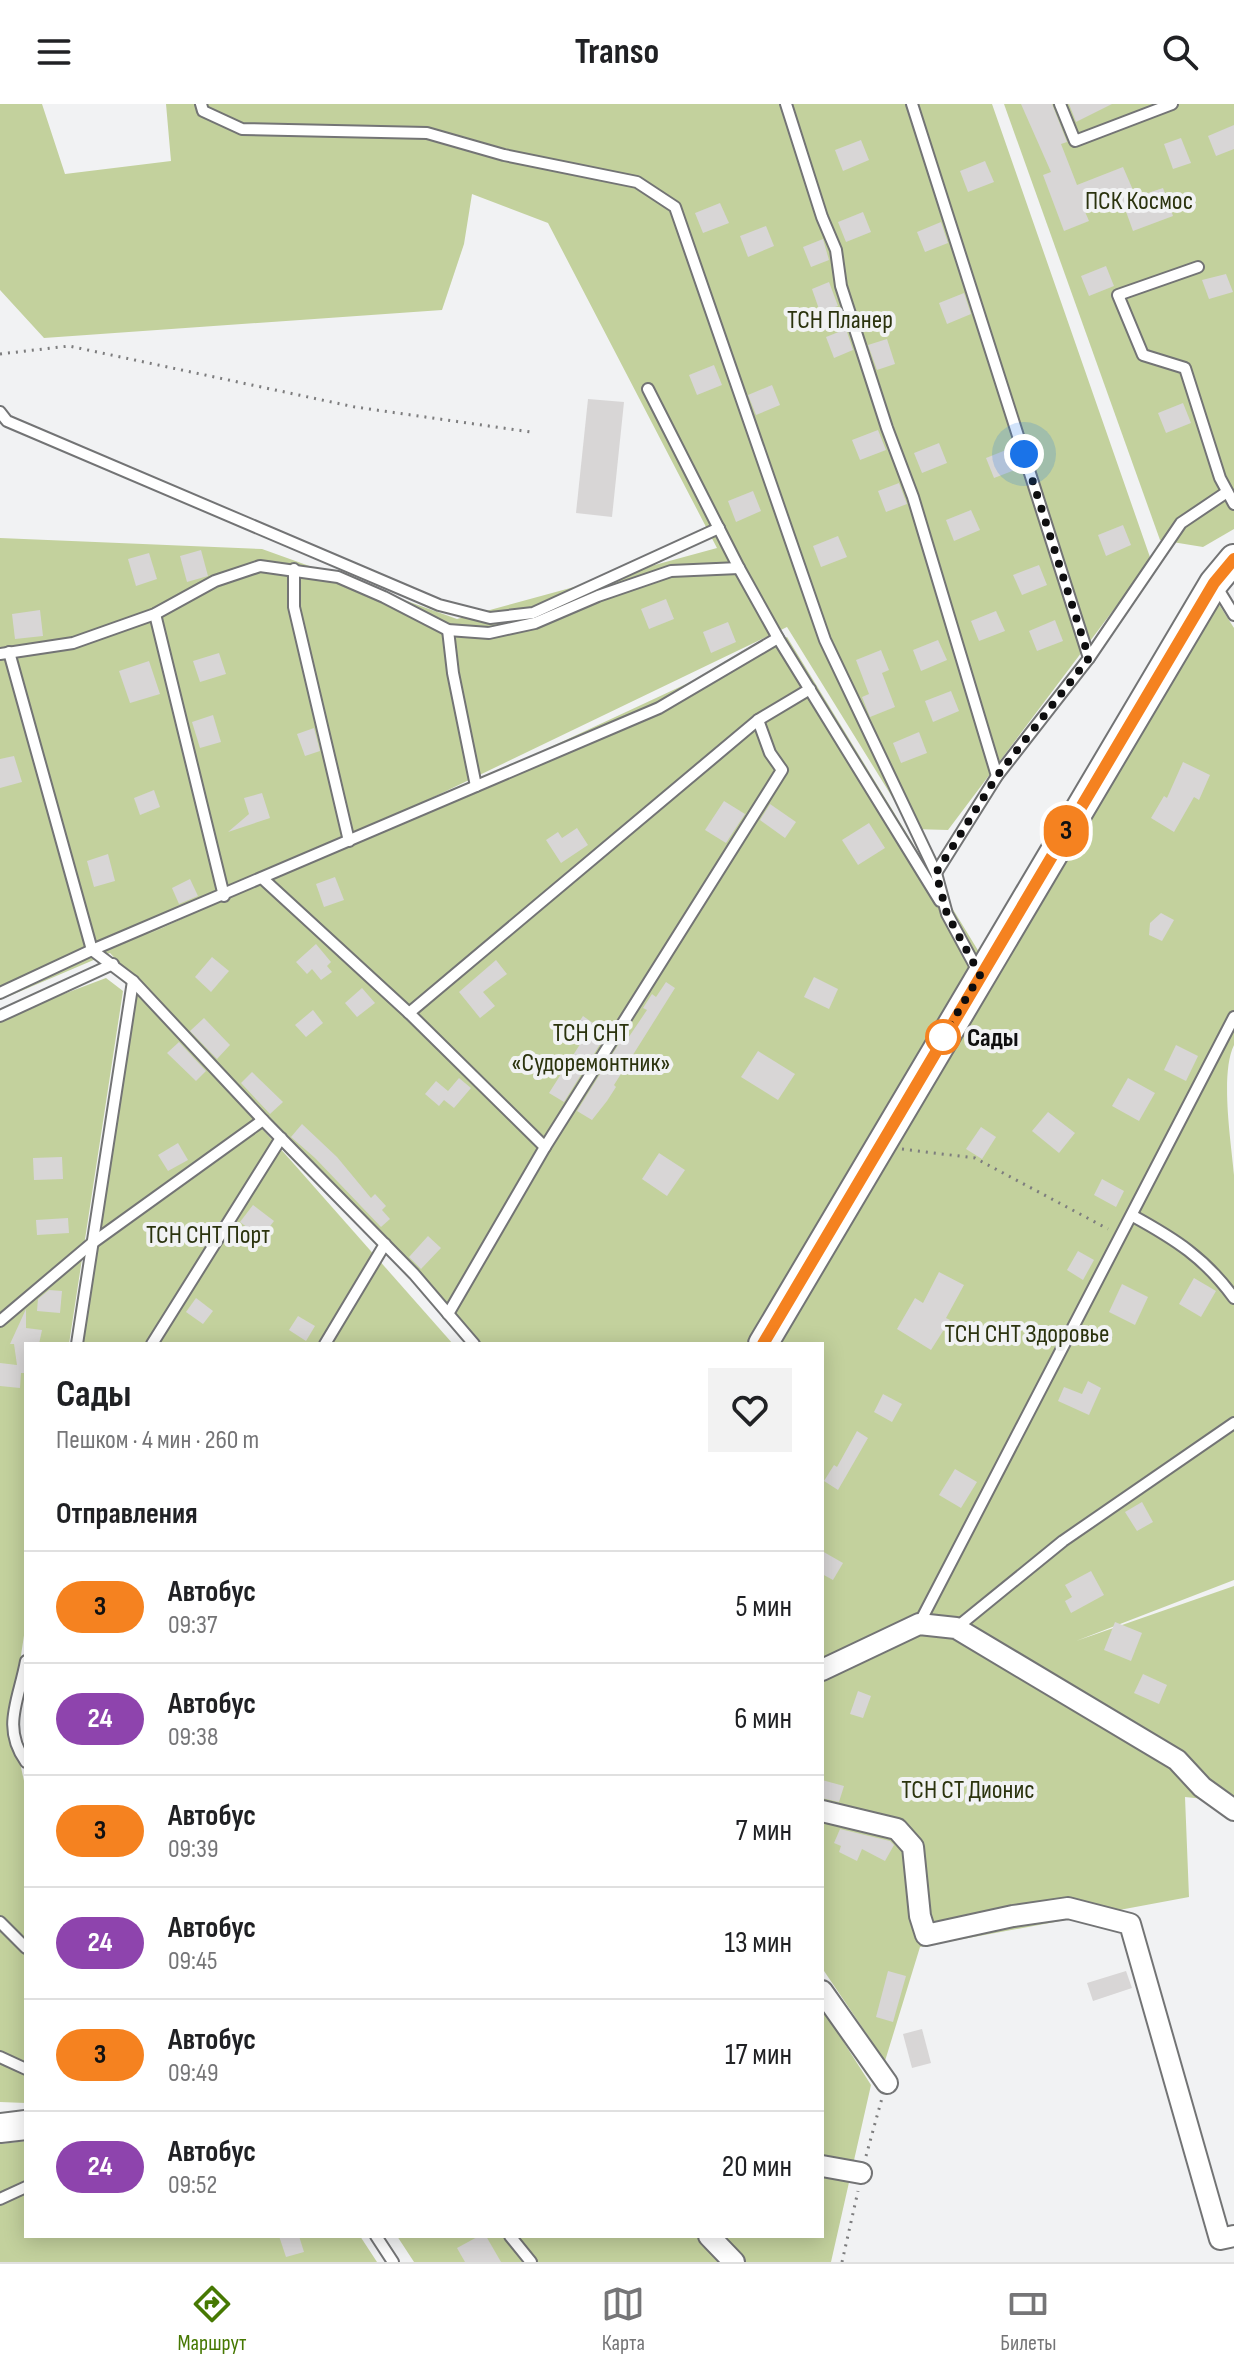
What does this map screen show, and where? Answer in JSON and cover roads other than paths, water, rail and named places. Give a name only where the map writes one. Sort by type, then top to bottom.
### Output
[{"type":"main road","points":[[764,1342],[1214,583],[1234,559]]},
{"type":"main road","points":[[0,2128],[24,2125]]},
{"type":"street","points":[[824,1669],[919,1624],[956,1628],[1177,1760],[1202,1787],[1234,1810]]},
{"type":"street","points":[[824,1811],[897,1829],[913,1847],[920,1916],[926,1935],[1013,1916],[1068,1908],[1130,1924],[1220,2239],[1234,2236]]},
{"type":"street","points":[[824,1994],[887,2083]]},
{"type":"street","points":[[824,2166],[861,2173]]},
{"type":"street","points":[[711,2238],[734,2262]]},
{"type":"lane","points":[[201,104],[203,111],[242,129],[427,133],[504,155],[637,182],[675,207],[825,640],[936,873],[947,914]]},
{"type":"lane","points":[[786,104],[822,217],[836,250],[841,286],[913,497],[997,776]]},
{"type":"lane","points":[[912,104],[1089,658]]},
{"type":"lane","points":[[1060,104],[1075,141],[1172,104]]},
{"type":"lane","points":[[1198,267],[1118,295],[1143,355],[1185,368],[1220,478],[1234,504]]},
{"type":"lane","points":[[648,389],[778,638],[947,914],[980,975]]},
{"type":"lane","points":[[0,412],[7,421],[439,605],[490,618],[533,613],[719,528]]},
{"type":"lane","points":[[936,873],[997,776],[1114,625],[1181,523],[1227,492]]},
{"type":"lane","points":[[472,1342],[385,1244],[133,981],[92,950],[5,653],[73,643],[155,614],[215,581],[260,566],[338,577],[448,630],[489,633],[535,623],[598,596],[671,571],[739,568]]},
{"type":"lane","points":[[294,569],[294,607],[349,841]]},
{"type":"lane","points":[[1214,583],[1234,615]]},
{"type":"lane","points":[[155,614],[224,896]]},
{"type":"lane","points":[[448,630],[453,673],[476,786]]},
{"type":"lane","points":[[0,993],[92,950],[659,708],[778,638]]},
{"type":"lane","points":[[409,1013],[758,720],[810,689]]},
{"type":"lane","points":[[448,1314],[545,1147],[782,770],[770,753],[758,720]]},
{"type":"lane","points":[[262,878],[409,1013],[545,1147]]},
{"type":"lane","points":[[0,1016],[113,964]]},
{"type":"lane","points":[[77,1342],[133,981]]},
{"type":"lane","points":[[919,1624],[1234,1017]]},
{"type":"lane","points":[[0,1321],[91,1244],[263,1120]]},
{"type":"lane","points":[[153,1342],[281,1138]]},
{"type":"lane","points":[[1133,1216],[1177,1239],[1220,1278],[1234,1298]]},
{"type":"lane","points":[[326,1342],[385,1244]]},
{"type":"lane","points":[[956,1628],[1063,1541],[1234,1423]]},
{"type":"lane","points":[[24,1672],[11,1722],[24,1759]]},
{"type":"lane","points":[[0,1922],[24,1946]]},
{"type":"lane","points":[[0,2057],[24,2068]]},
{"type":"lane","points":[[0,2199],[24,2188]]},
{"type":"lane","points":[[377,2238],[393,2262]]},
{"type":"lane","points":[[512,2238],[531,2262]]},
{"type":"place","name":"Сады","points":[[943,1037]]},
{"type":"park label","name":"ПСК Космос","points":[[1139,200]]},
{"type":"park label","name":"ТСН Планер","points":[[840,319]]},
{"type":"park label","name":"ТСН СНТ «Судоремонтник»","points":[[591,1047]]},
{"type":"park label","name":"ТСН СНТ Порт","points":[[208,1234]]},
{"type":"park label","name":"ТСН СНТ Здоровье","points":[[1027,1333]]},
{"type":"park label","name":"ТСН СТ Дионис","points":[[968,1789]]}]
